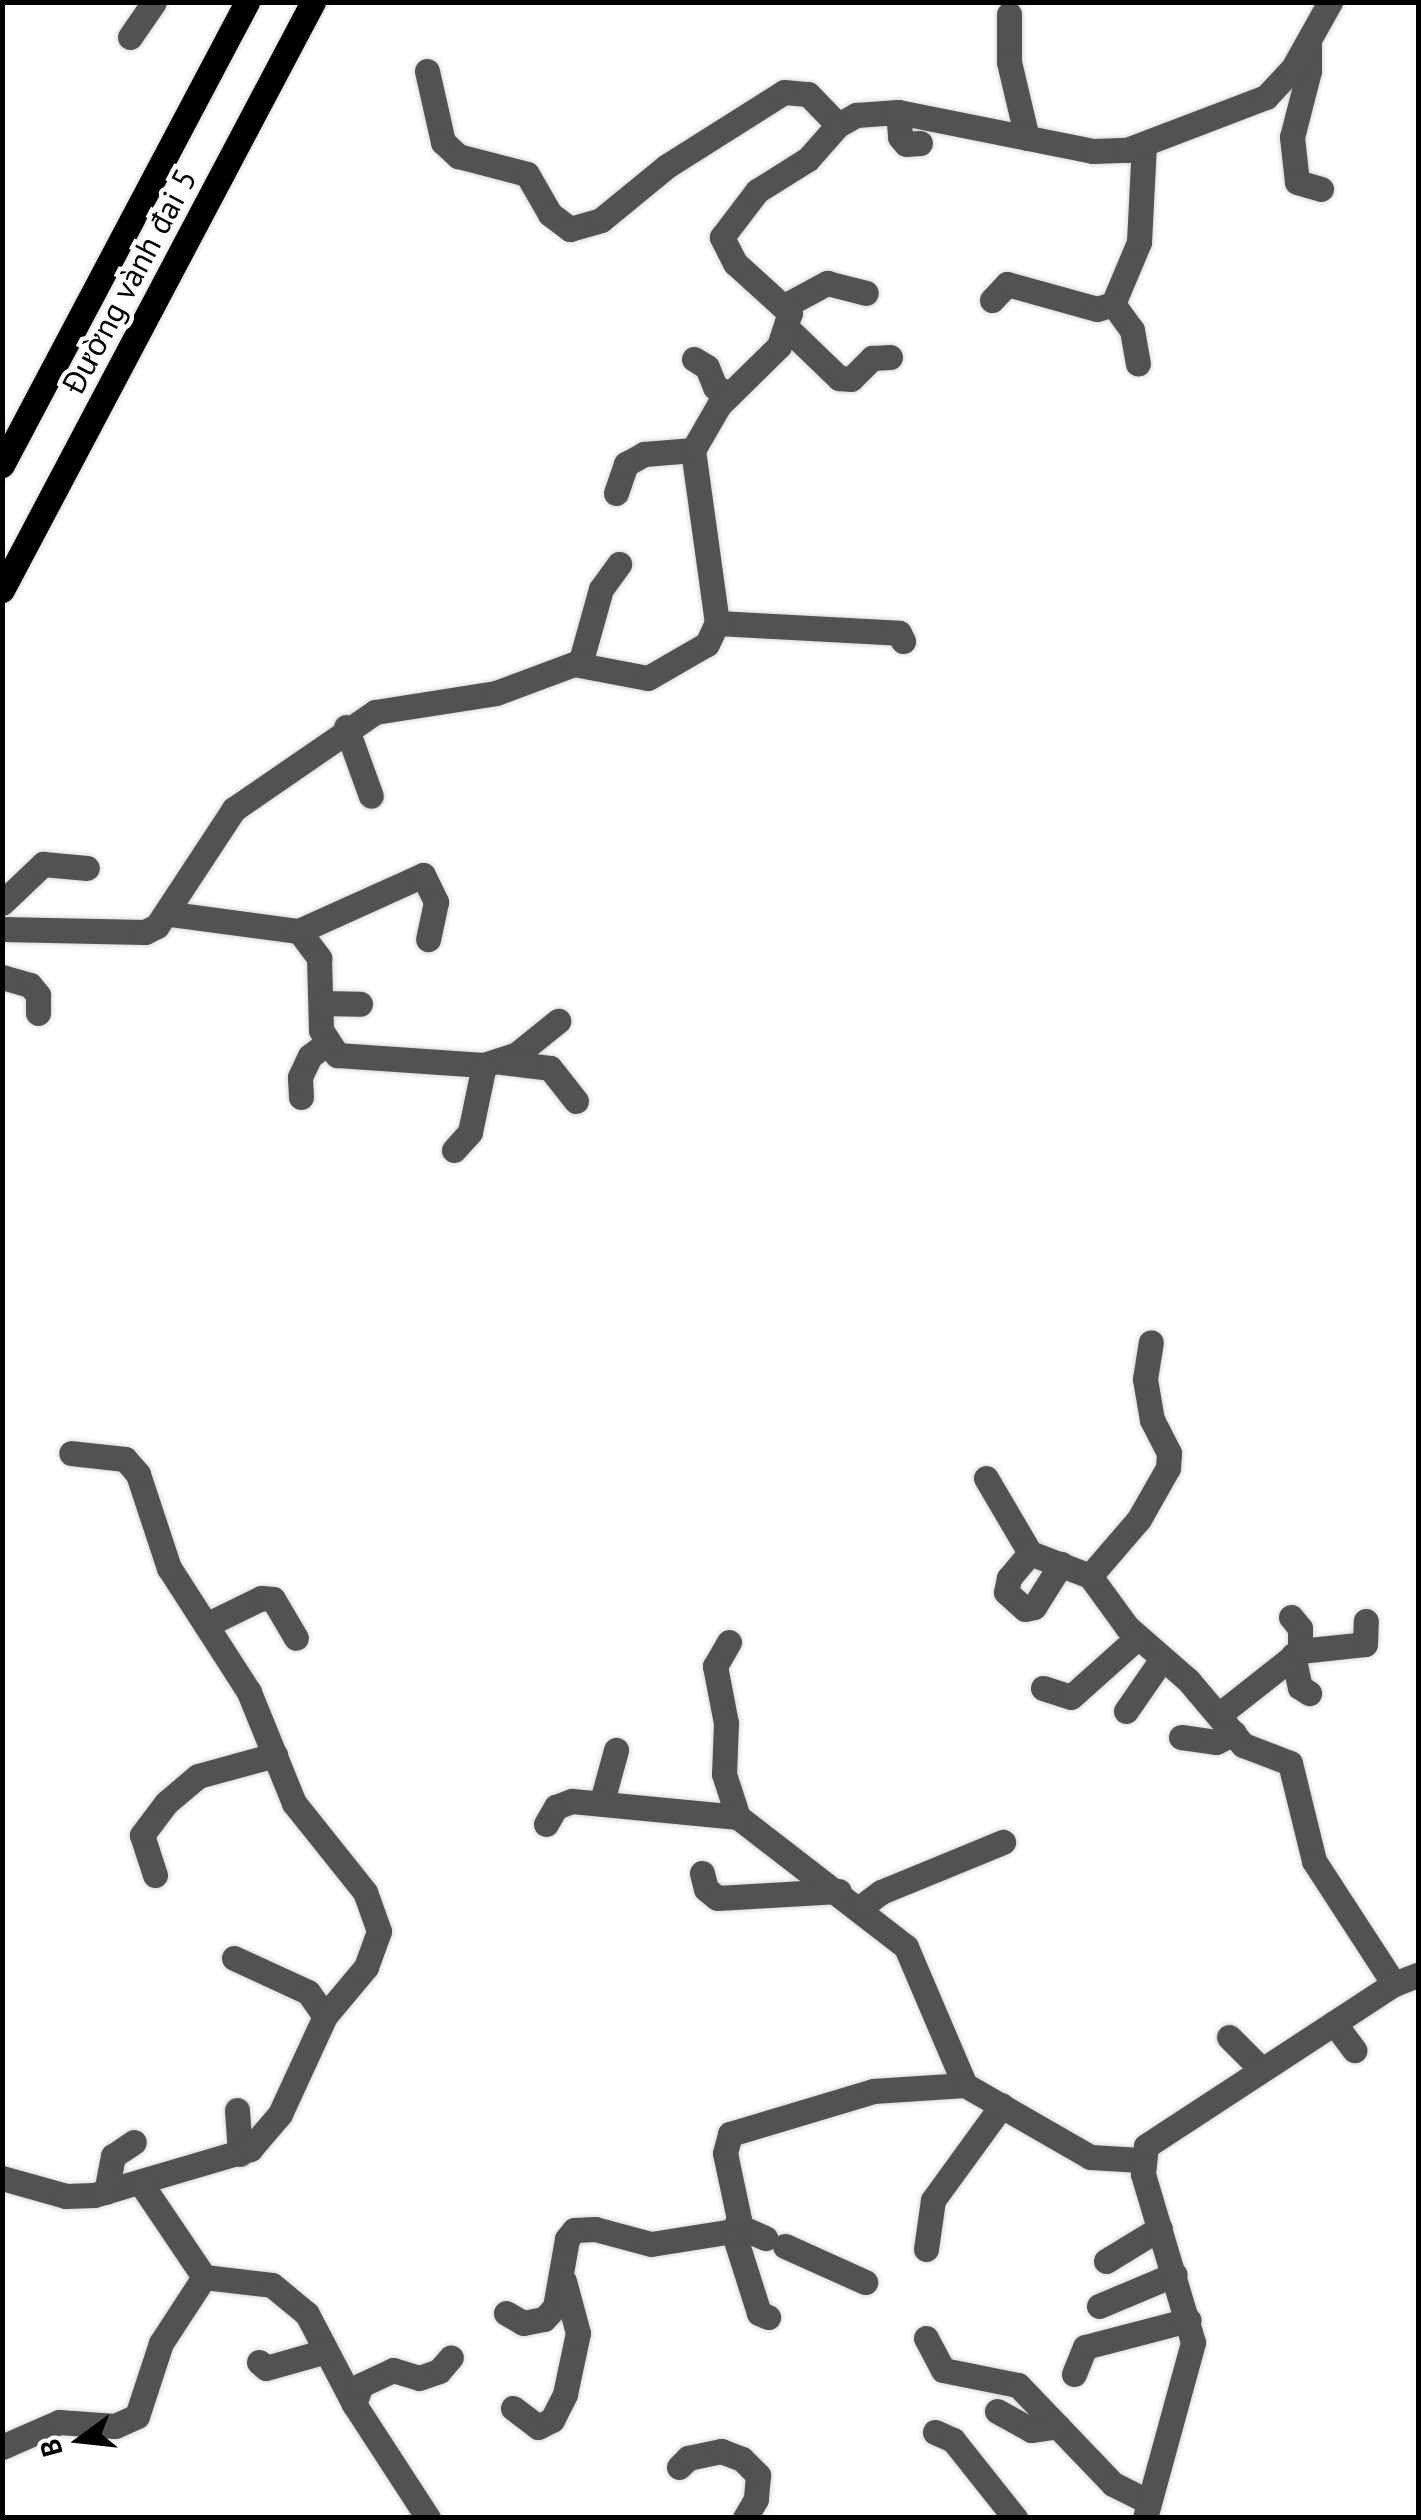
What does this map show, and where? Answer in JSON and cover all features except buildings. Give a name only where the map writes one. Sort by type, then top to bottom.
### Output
[{"type":"main road","name":"Đường vành đai 5","points":[[2,465],[247,2]]},
{"type":"main road","name":"Đường vành đai 5","points":[[2,590],[313,2]]},
{"type":"street","points":[[130,37],[154,2]]},
{"type":"street","points":[[890,357],[872,358],[851,379],[840,378],[735,263],[722,237],[756,191],[808,159],[838,125],[856,115],[898,112],[1109,152],[1144,144],[1252,107],[1280,84],[1330,2]]},
{"type":"street","points":[[1009,14],[1009,62],[1027,138]]},
{"type":"street","points":[[1308,41],[1309,71],[1292,137],[1297,182],[1321,190]]},
{"type":"street","points":[[427,71],[443,142],[458,156],[527,174],[550,214],[570,229],[601,220],[666,166],[784,92],[808,94],[838,125]]},
{"type":"street","points":[[898,112],[900,137],[906,144],[920,143]]},
{"type":"street","points":[[1113,304],[1139,242],[1144,144]]},
{"type":"street","points":[[2,929],[146,932],[171,914],[234,810],[346,727],[400,706],[496,693],[580,664],[648,678],[707,644],[718,623],[694,450],[729,394],[787,318],[828,282],[866,293]]},
{"type":"street","points":[[992,300],[1007,284],[1097,308],[1113,304]]},
{"type":"street","points":[[1113,304],[1132,330],[1138,363]]},
{"type":"street","points":[[694,359],[706,366],[715,387],[729,394]]},
{"type":"street","points":[[616,493],[626,464],[644,454],[694,450]]},
{"type":"street","points":[[580,664],[600,589],[619,564]]},
{"type":"street","points":[[718,623],[899,633],[904,640]]},
{"type":"street","points":[[346,727],[371,796]]},
{"type":"street","points":[[2,903],[43,864],[87,868]]},
{"type":"street","points":[[171,914],[299,930],[423,875],[436,902],[428,939]]},
{"type":"street","points":[[299,930],[319,958],[326,1044]]},
{"type":"street","points":[[2,977],[30,985],[38,995],[38,1013]]},
{"type":"street","points":[[321,1003],[360,1004]]},
{"type":"street","points":[[454,1150],[470,1132],[493,1064],[558,1021]]},
{"type":"street","points":[[326,1044],[353,1058],[550,1068],[576,1102]]},
{"type":"street","points":[[302,1096],[300,1077],[310,1056],[326,1044]]},
{"type":"street","points":[[1090,1576],[1139,1519],[1168,1468],[1169,1453],[1152,1420],[1145,1378],[1151,1342]]},
{"type":"street","points":[[2,2178],[66,2196],[106,2192],[142,2185],[240,2154],[267,2134],[280,2114],[326,2016],[366,1967],[378,1931],[365,1892],[294,1802],[249,1692],[168,1568],[138,1474],[125,1459],[71,1453]]},
{"type":"street","points":[[926,2338],[943,2370],[1018,2385],[1113,2484],[1147,2510],[1192,2358],[1189,2320],[1142,2160],[1158,2133],[1334,2023],[1409,1984],[1314,1860],[1290,1763],[1255,1752],[1138,1637],[1090,1576],[1030,1553],[986,1478]]},
{"type":"street","points":[[1030,1553],[1009,1578],[1006,1592],[1025,1610],[1034,1607],[1061,1564]]},
{"type":"street","points":[[206,1626],[261,1598],[273,1599],[296,1638]]},
{"type":"street","points":[[1291,1617],[1300,1628],[1296,1653],[1300,1688],[1309,1693]]},
{"type":"street","points":[[1181,1737],[1216,1742],[1227,1724],[1296,1653],[1365,1644],[1366,1621]]},
{"type":"street","points":[[1044,1688],[1071,1697],[1138,1637]]},
{"type":"street","points":[[729,1642],[716,1666],[726,1724],[724,1774],[738,1817]]},
{"type":"street","points":[[1126,1711],[1162,1659]]},
{"type":"street","points":[[602,1801],[616,1750]]},
{"type":"street","points":[[155,1875],[142,1835],[166,1803],[198,1776],[276,1755]]},
{"type":"street","points":[[546,1824],[556,1807],[602,1801],[738,1817],[861,1907],[906,1947],[965,2085]]},
{"type":"street","points":[[861,1907],[880,1892],[1004,1842]]},
{"type":"street","points":[[702,1873],[706,1888],[718,1898],[839,1891]]},
{"type":"street","points":[[234,1958],[308,1992],[326,2016]]},
{"type":"street","points":[[1334,2023],[1354,2050]]},
{"type":"street","points":[[1229,2037],[1260,2068]]},
{"type":"street","points":[[768,2318],[759,2313],[736,2229],[726,2153],[739,2128],[873,2091],[965,2085],[1090,2156],[1142,2160]]},
{"type":"street","points":[[926,2250],[933,2200],[1002,2105]]},
{"type":"street","points":[[237,2110],[240,2154]]},
{"type":"street","points":[[106,2192],[113,2156],[134,2142]]},
{"type":"street","points":[[142,2185],[204,2277],[272,2285],[290,2295],[428,2518]]},
{"type":"street","points":[[1106,2260],[1160,2228]]},
{"type":"street","points":[[506,2313],[523,2323],[544,2319],[556,2307],[574,2230],[595,2229],[651,2244],[736,2229],[866,2282]]},
{"type":"street","points":[[1099,2306],[1175,2274]]},
{"type":"street","points":[[513,2408],[538,2428],[552,2420],[565,2394],[578,2334],[562,2276]]},
{"type":"street","points":[[2,2447],[60,2422],[116,2426],[136,2416],[148,2398],[161,2343],[204,2277]]},
{"type":"street","points":[[1074,2374],[1084,2347],[1189,2320]]},
{"type":"street","points":[[260,2362],[266,2368],[326,2351]]},
{"type":"street","points":[[354,2404],[361,2384],[392,2370],[419,2378],[439,2371],[451,2357]]},
{"type":"street","points":[[997,2412],[1030,2430],[1058,2426]]},
{"type":"street","points":[[935,2432],[952,2440],[1015,2518]]},
{"type":"street","points":[[680,2467],[688,2458],[721,2451],[742,2459],[758,2475],[756,2499],[745,2518]]}]
